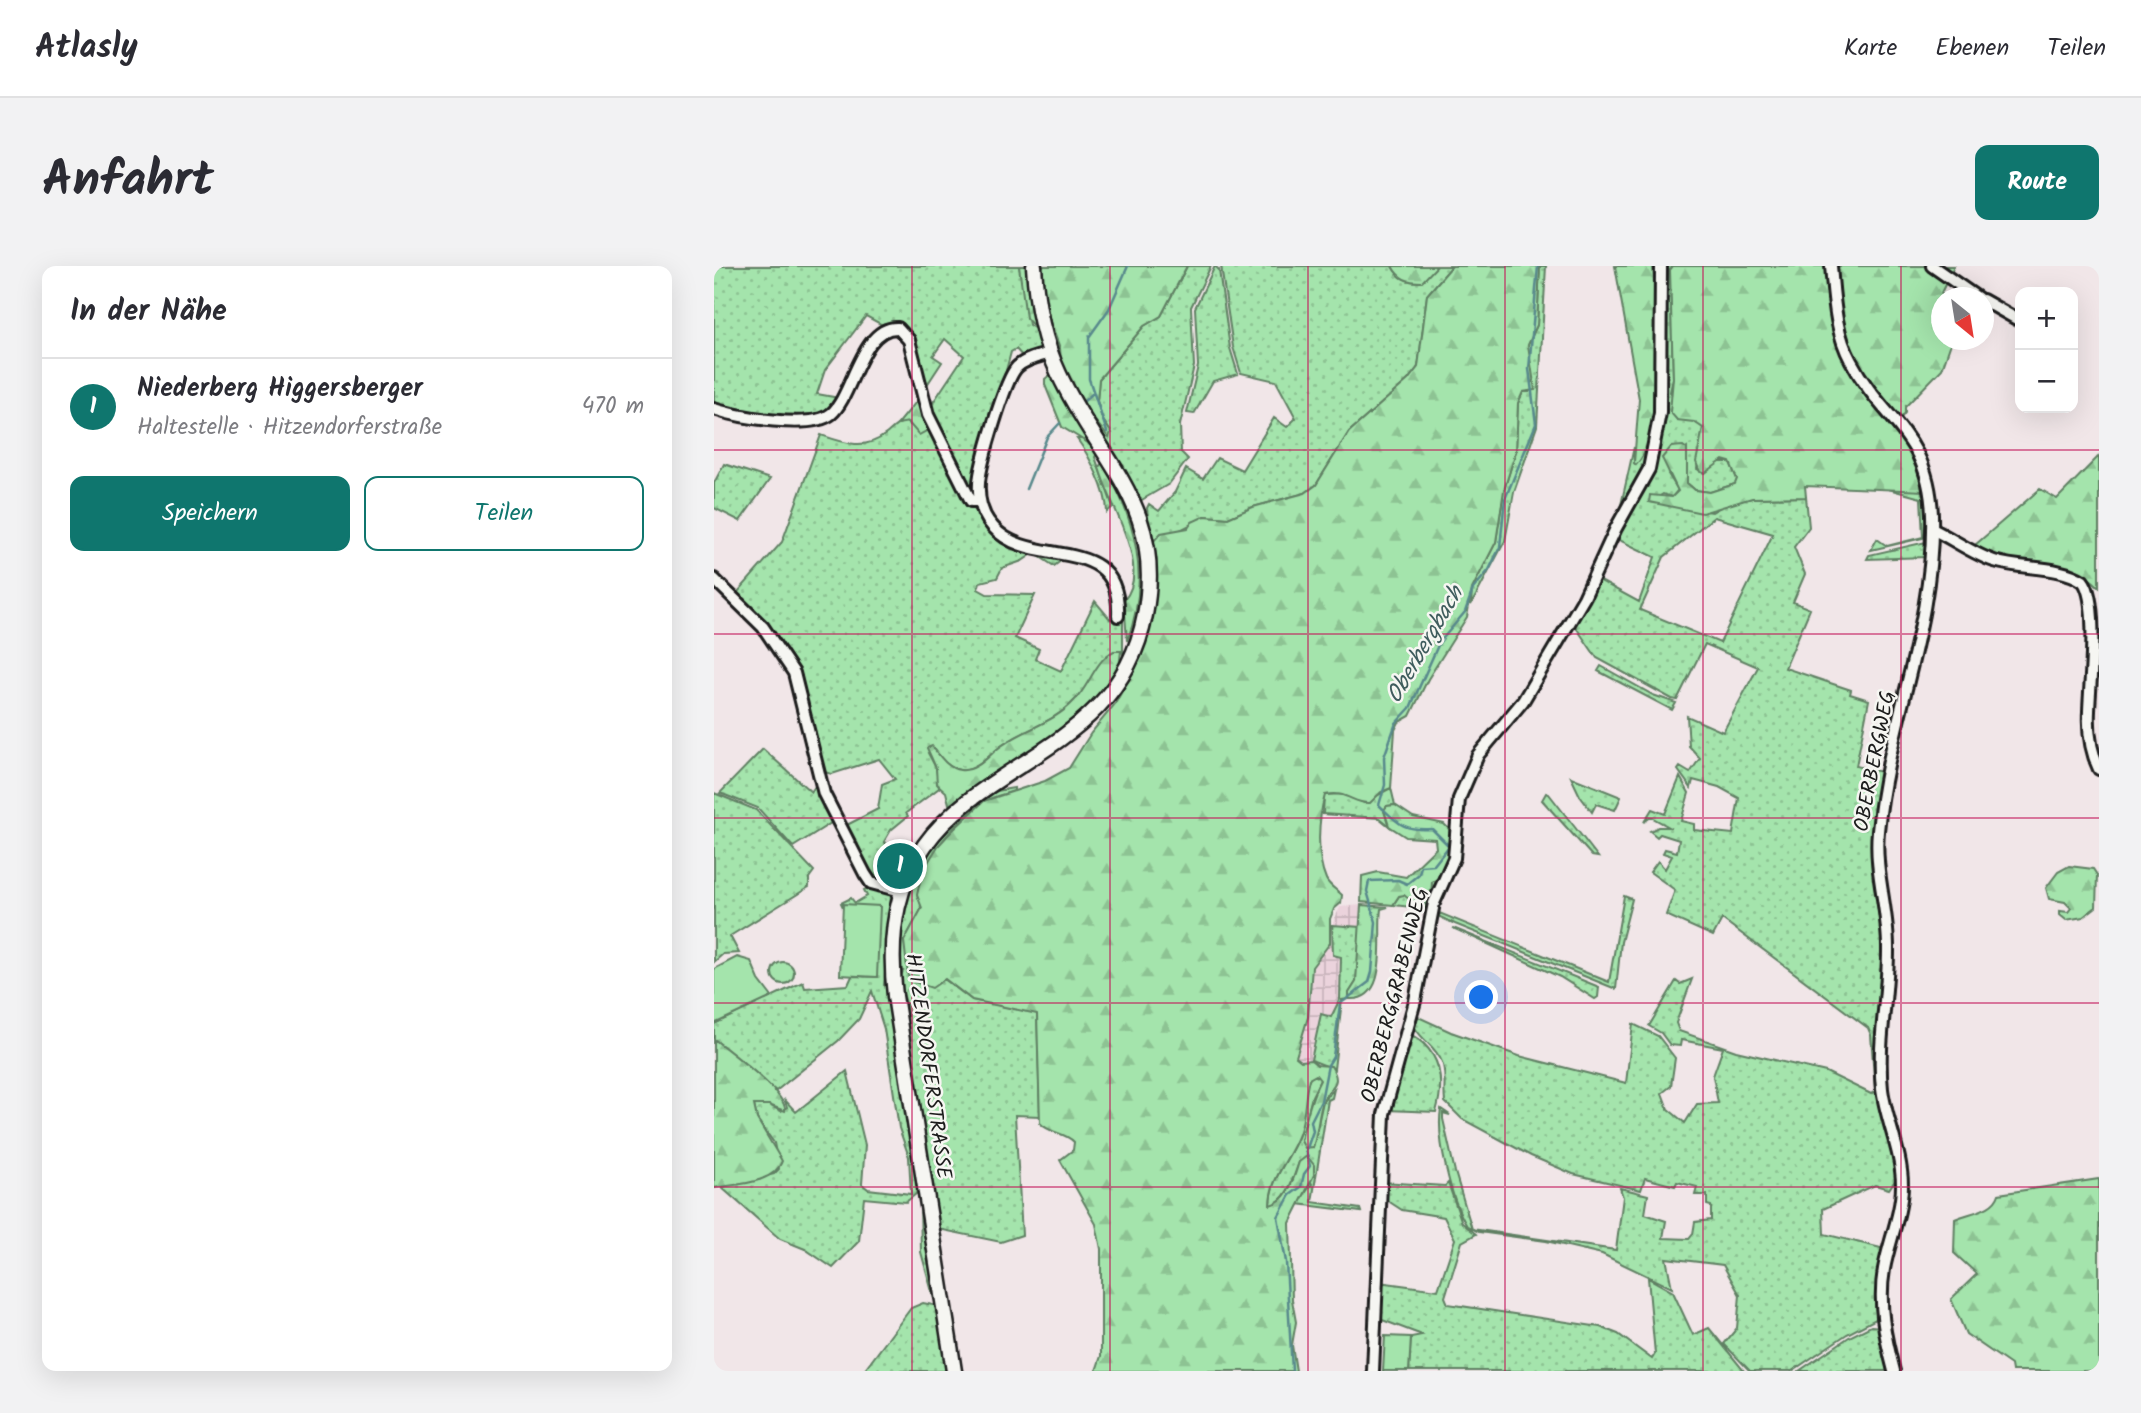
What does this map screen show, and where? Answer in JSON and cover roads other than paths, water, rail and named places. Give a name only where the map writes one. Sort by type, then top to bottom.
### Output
[{"type":"main road","name":"HITZENDORFERSTRASSE","points":[[954,1371],[893,981],[891,939],[901,891],[925,844],[951,813],[984,788],[1051,746],[1098,707],[1128,663],[1142,628],[1149,577],[1140,518],[1118,470],[1068,391],[1051,353],[1039,308],[1034,266]]},
{"type":"street","name":"OBERBERGGRABENWEG","points":[[1373,1371],[1379,1167],[1384,1114],[1415,1001],[1434,903],[1454,858],[1458,799],[1478,755],[1523,701],[1584,598],[1616,528],[1649,469],[1660,413],[1661,266]]},
{"type":"street","name":"OBERBERGWEG","points":[[1830,266],[1837,320],[1844,346],[1857,372],[1901,426],[1921,457],[1929,482],[1932,529],[1926,608],[1888,772],[1877,845],[1888,951],[1881,1035],[1882,1082],[1902,1181],[1882,1282],[1883,1321],[1894,1371]]},
{"type":"street","points":[[1931,266],[1962,287]]},
{"type":"street","points":[[1994,306],[2015,318]]},
{"type":"street","points":[[714,409],[764,419],[796,421],[825,417],[837,407],[855,369],[878,336],[888,329],[898,328],[909,340],[915,372],[931,423],[956,467],[967,496],[971,500],[980,501]]},
{"type":"street","points":[[1051,353],[1024,362],[1010,378],[981,467],[980,501],[990,524],[1007,540],[1035,550],[1083,558],[1099,567],[1115,589],[1118,616]]},
{"type":"street","points":[[1932,529],[1993,561],[2072,576],[2092,590],[2097,607],[2097,634],[2089,717],[2093,752],[2099,769]]},
{"type":"street","points":[[714,579],[763,627],[794,673],[824,794],[865,874],[872,883],[901,891]]},
{"type":"waterway","points":[[1107,432],[1089,379],[1089,337],[1109,309],[1128,266]]},
{"type":"waterway","name":"Oberbergbach","points":[[1292,1371],[1286,1262],[1278,1217],[1290,1195],[1301,1187],[1304,1174],[1310,1166],[1306,1151],[1313,1131],[1311,1121],[1321,1101],[1328,1065],[1333,1057],[1340,1004],[1369,982],[1372,972],[1376,922],[1367,891],[1369,881],[1398,880],[1407,884],[1419,874],[1421,866],[1434,865],[1449,846],[1432,829],[1414,829],[1402,825],[1379,805],[1385,785],[1384,757],[1396,723],[1410,708],[1439,643],[1465,612],[1473,589],[1489,570],[1500,547],[1505,499],[1536,424],[1529,369],[1538,266]]},
{"type":"waterway","points":[[1084,401],[1092,394]]},
{"type":"waterway","points":[[1026,489],[1047,437],[1060,423]]},
{"type":"place","name":"Niederberg Higgersberger","points":[[900,866]]}]
